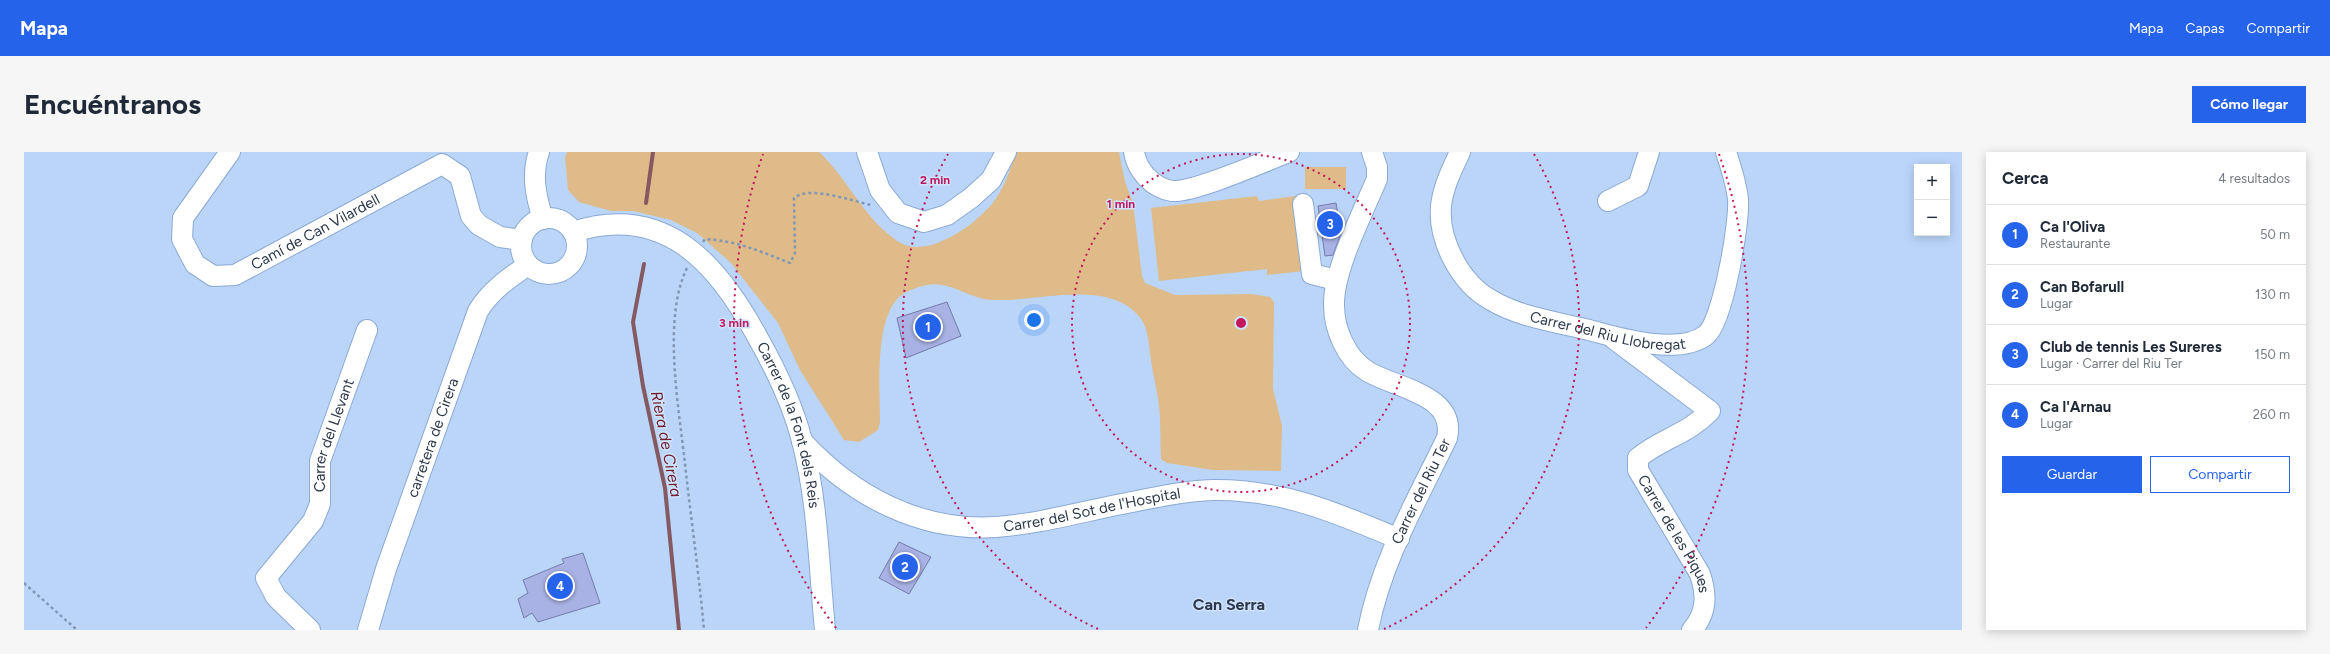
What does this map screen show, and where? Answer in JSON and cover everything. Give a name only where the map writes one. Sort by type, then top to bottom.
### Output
[{"type":"street","name":"Camí de Can Vilardell","points":[[230,152],[183,218],[182,239],[195,264],[213,276],[235,275],[442,164],[460,176],[471,216],[479,225],[500,237],[522,240]]},
{"type":"street","points":[[539,152],[534,178],[542,219]]},
{"type":"street","points":[[867,152],[880,190],[898,213],[924,222],[947,215],[971,198],[991,180],[1006,152]]},
{"type":"street","points":[[1134,152],[1141,171],[1150,181],[1161,188],[1174,191],[1192,188],[1288,152]]},
{"type":"street","name":"Carrer del Riu Ter","points":[[1368,630],[1380,590],[1414,502],[1447,438],[1450,428],[1442,409],[1418,392],[1366,370],[1352,357],[1337,327],[1334,305],[1336,280],[1377,179],[1377,167],[1372,152]]},
{"type":"street","name":"Carrer del Riu Llobregat","points":[[1460,152],[1444,192],[1441,218],[1442,230],[1447,245],[1459,268],[1467,279],[1490,300],[1503,306],[1635,342],[1678,343],[1693,341],[1706,335],[1715,324],[1721,306],[1730,263],[1738,200],[1735,180],[1726,152]]},
{"type":"street","points":[[1608,201],[1638,186],[1649,152]]},
{"type":"street","points":[[1303,204],[1312,274],[1336,280]]},
{"type":"street","points":[[542,219],[559,220],[573,232],[576,239],[576,253],[572,262],[564,269],[554,273],[542,273],[528,265],[522,254],[522,240],[528,228],[542,219]]},
{"type":"street","name":"Carrer de la Font dels Reis","points":[[573,232],[607,224],[638,226],[668,236],[694,252],[730,291],[750,322],[780,378],[802,441],[813,506],[825,630]]},
{"type":"street","name":"carretera de Cirera","points":[[368,630],[395,541],[478,311],[487,297],[497,287],[528,265]]},
{"type":"street","name":"Carrer del Llevant","points":[[310,630],[276,597],[266,578],[313,521],[320,504],[320,461],[367,330]]},
{"type":"street","name":"Carrer de les Piques","points":[[1607,335],[1710,411],[1698,424],[1673,439],[1650,449],[1638,458],[1638,470],[1700,574],[1703,583],[1706,598],[1704,610],[1699,622],[1692,630]]},
{"type":"street","name":"Carrer del Sot de l'Hospital","points":[[802,441],[834,472],[878,501],[907,515],[947,525],[996,527],[1189,491],[1235,490],[1286,497],[1309,503],[1399,540]]},
{"type":"path","points":[[704,630],[679,412],[674,343],[677,301],[684,274],[694,252],[705,239],[729,240],[753,247],[790,263],[795,253],[794,198],[799,194],[822,194],[877,207],[894,208]]},
{"type":"path","points":[[24,583],[77,630]]},
{"type":"shaded area","points":[[567,152],[819,152],[837,172],[877,224],[897,241],[908,246],[920,247],[932,245],[945,240],[958,233],[981,215],[990,206],[1000,192],[1016,152],[1119,152],[1125,182],[1133,203],[1142,276],[1145,283],[1175,295],[1251,294],[1270,297],[1274,302],[1273,389],[1282,426],[1281,471],[1213,470],[1167,463],[1161,459],[1159,405],[1144,323],[1128,306],[1111,299],[1093,295],[1072,294],[1011,300],[994,300],[983,299],[937,284],[916,288],[904,293],[892,307],[886,321],[882,337],[879,374],[880,422],[878,430],[859,442],[844,440],[800,370],[778,323],[731,263],[697,233],[671,220],[633,211],[611,211],[579,202],[568,190],[565,157]]},
{"type":"shaded area","points":[[1305,167],[1346,167],[1346,189],[1305,189]]},
{"type":"shaded area","points":[[1257,196],[1259,201],[1295,196],[1304,271],[1267,275],[1267,269],[1159,281],[1151,208]]},
{"type":"building","points":[[1336,203],[1341,233],[1333,255],[1325,256],[1318,206]]},
{"type":"building","points":[[947,302],[961,336],[906,358],[897,318]]},
{"type":"building","points":[[899,542],[931,557],[909,594],[879,578]]},
{"type":"building","points":[[583,553],[600,603],[538,622],[532,613],[524,618],[518,599],[528,593],[523,580],[564,563],[562,559]]},
{"type":"waterway","name":"Riera de Cirera","points":[[646,203],[653,152]]},
{"type":"waterway","name":"Riera de Cirera","points":[[644,264],[633,322],[643,386],[665,488],[679,630]]},
{"type":"place","name":"Club de tennis Les Sureres","points":[[1330,224]]},
{"type":"place","name":"Ca l'Oliva","points":[[928,327]]},
{"type":"place","name":"Can Bofarull","points":[[905,567]]},
{"type":"place","name":"Ca l'Arnau","points":[[560,586]]},
{"type":"district","name":"Can Serra","points":[[1229,604]]}]
